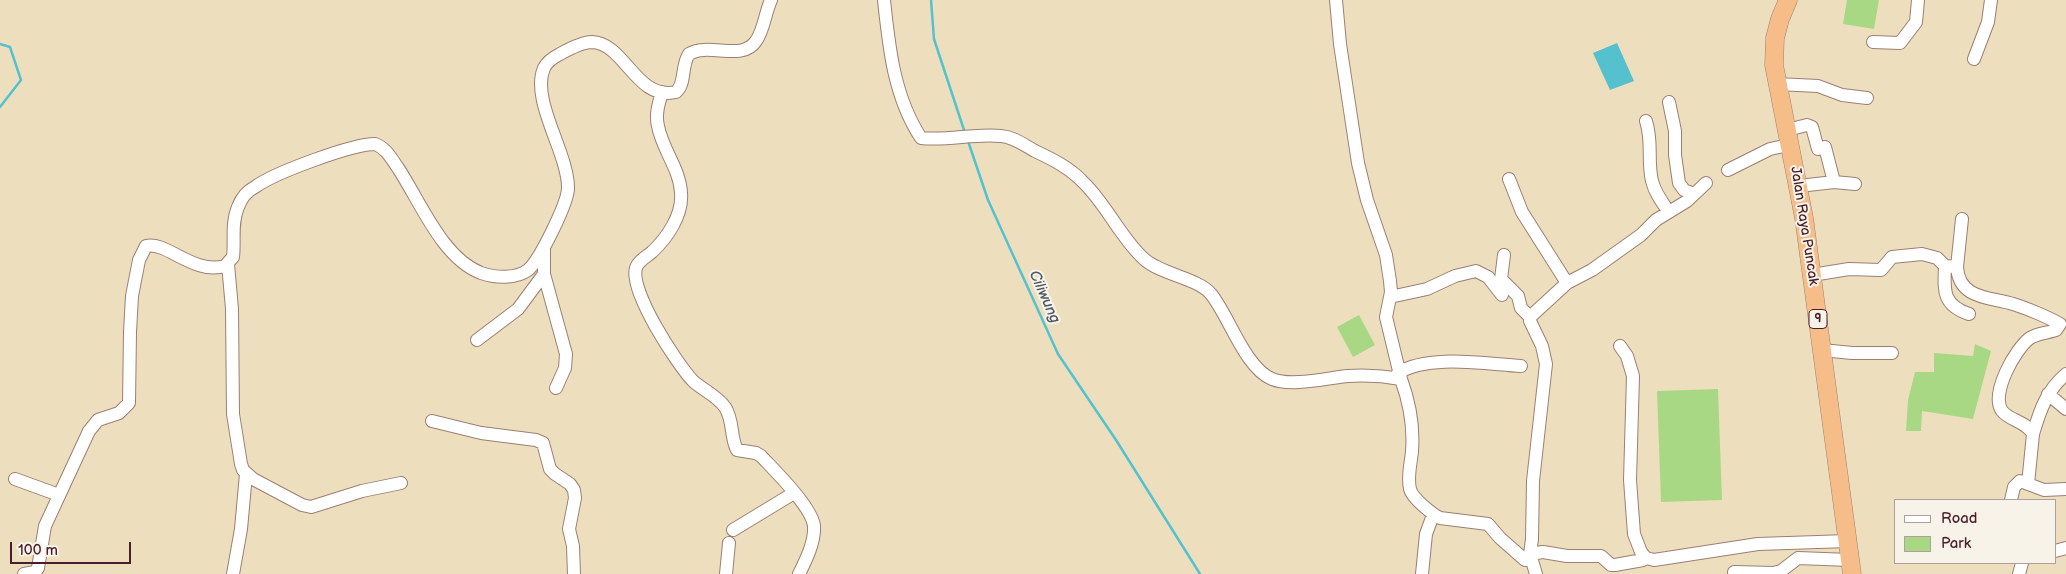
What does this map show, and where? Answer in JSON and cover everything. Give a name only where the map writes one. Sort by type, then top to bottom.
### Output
[{"type":"highway","name":"Jalan Raya Puncak","points":[[1788,0],[1775,38],[1774,65],[1776,84],[1785,138],[1799,186],[1851,567]]},
{"type":"street","points":[[32,573],[39,564],[46,526],[89,431],[98,420],[119,413],[129,403],[132,296],[139,260],[144,248],[148,245],[158,246],[206,267],[216,268],[228,264],[233,257],[235,218],[238,207],[249,191],[285,172],[371,144],[379,145],[389,155],[455,255],[471,268],[495,277],[523,273],[534,264],[563,210],[568,189],[567,178],[543,97],[542,76],[547,63],[572,48],[585,43],[596,42],[603,44],[612,51],[644,84],[662,92],[672,93],[678,90],[682,83],[685,61],[692,52],[710,49],[742,51],[750,48],[760,32],[771,0]]},
{"type":"street","points":[[884,0],[892,64],[903,101],[921,138],[934,140],[1001,136],[1017,140],[1077,176],[1090,189],[1145,260],[1162,271],[1205,288],[1211,294],[1249,357],[1268,377],[1274,380],[1286,381],[1350,376],[1400,376],[1414,365],[1436,363],[1520,366]]},
{"type":"street","points":[[1336,0],[1340,44],[1358,163],[1367,200],[1386,255],[1390,281],[1390,297],[1386,317],[1406,393],[1412,429],[1410,490],[1433,515],[1446,520],[1488,524],[1505,543],[1525,560],[1530,554],[1543,552],[1567,556],[1601,556],[1611,565],[1615,566],[1646,558]]},
{"type":"street","points":[[1873,42],[1900,43],[1916,22],[1918,0]]},
{"type":"street","points":[[1974,59],[1988,22],[1991,0]]},
{"type":"street","points":[[1776,84],[1818,86],[1842,95],[1867,98]]},
{"type":"street","points":[[662,92],[657,115],[658,126],[678,177],[681,199],[677,218],[670,230],[652,252],[636,266],[635,274],[638,287],[649,313],[680,366],[693,381],[717,400],[727,411],[732,424],[737,450],[756,453],[761,456],[808,509],[814,528],[812,544],[799,574]]},
{"type":"street","points":[[1669,102],[1679,183],[1684,190],[1694,194]]},
{"type":"street","points":[[1646,121],[1651,139],[1652,180],[1656,193],[1670,212]]},
{"type":"street","points":[[1728,170],[1770,150],[1785,138],[1807,125],[1812,127],[1818,149],[1825,147],[1834,182]]},
{"type":"street","points":[[1509,179],[1522,212],[1567,283]]},
{"type":"street","points":[[1799,186],[1834,182],[1855,184]]},
{"type":"street","points":[[1530,317],[1567,283],[1604,261],[1641,235],[1656,220],[1670,212],[1706,183]]},
{"type":"street","points":[[1962,218],[1944,287],[1947,299],[1954,307],[1969,314]]},
{"type":"street","points":[[544,245],[544,274],[566,354],[565,368],[556,388]]},
{"type":"street","points":[[1812,274],[1848,269],[1881,270],[1892,256],[1922,254],[1937,258],[1951,266],[1968,291],[1984,298],[2012,304],[2060,324],[2056,330],[2035,336],[2024,343],[2014,355],[2004,376],[2000,405],[2003,412],[2029,427],[2033,434]]},
{"type":"street","points":[[1504,255],[1501,280],[1518,296],[1521,308],[1530,317],[1530,321],[1542,346],[1546,364],[1533,482],[1530,554],[1536,574]]},
{"type":"street","points":[[228,264],[232,310],[233,414],[241,464],[246,474],[241,529],[233,574]]},
{"type":"street","points":[[1390,297],[1427,289],[1455,276],[1476,271],[1488,278],[1502,296]]},
{"type":"street","points":[[477,340],[518,309],[544,274]]},
{"type":"street","points":[[1620,346],[1627,356],[1633,376],[1630,480],[1632,523],[1637,547],[1646,558],[1654,560],[1758,544],[1848,541]]},
{"type":"street","points":[[1822,350],[1852,354],[1892,353]]},
{"type":"street","points":[[2028,484],[2033,434],[2040,408],[2048,394],[2066,374]]},
{"type":"street","points":[[2048,394],[2066,410]]},
{"type":"street","points":[[432,421],[481,433],[536,440],[543,443],[550,468],[555,474],[570,484],[574,490],[575,498],[569,529],[573,546],[574,574]]},
{"type":"street","points":[[246,474],[302,506],[311,507],[401,483]]},
{"type":"street","points":[[15,479],[59,495]]},
{"type":"street","points":[[2011,499],[2014,487],[2017,482],[2022,481],[2044,495],[2066,489]]},
{"type":"street","points":[[733,530],[794,493]]},
{"type":"street","points":[[1422,574],[1426,534],[1433,515]]},
{"type":"street","points":[[726,574],[729,543]]},
{"type":"street","points":[[1734,572],[1781,571],[1798,558],[1851,567]]},
{"type":"green space","points":[[1847,0],[1879,0],[1874,29],[1843,24]]},
{"type":"green space","points":[[1359,315],[1375,345],[1353,357],[1337,327]]},
{"type":"green space","points":[[1975,344],[1991,351],[1973,419],[1922,411],[1921,431],[1906,431],[1908,400],[1915,372],[1934,372],[1934,353],[1973,356]]},
{"type":"green space","points":[[1718,389],[1722,500],[1661,502],[1657,391]]},
{"type":"water","points":[[1617,43],[1634,81],[1610,90],[1593,53]]},
{"type":"waterway","name":"Ciliwung","points":[[931,0],[934,39],[965,133]]},
{"type":"waterway","points":[[0,44],[10,47],[21,80],[0,107]]},
{"type":"waterway","name":"Ciliwung","points":[[968,141],[988,200],[1058,354],[1116,440],[1200,574]]}]
